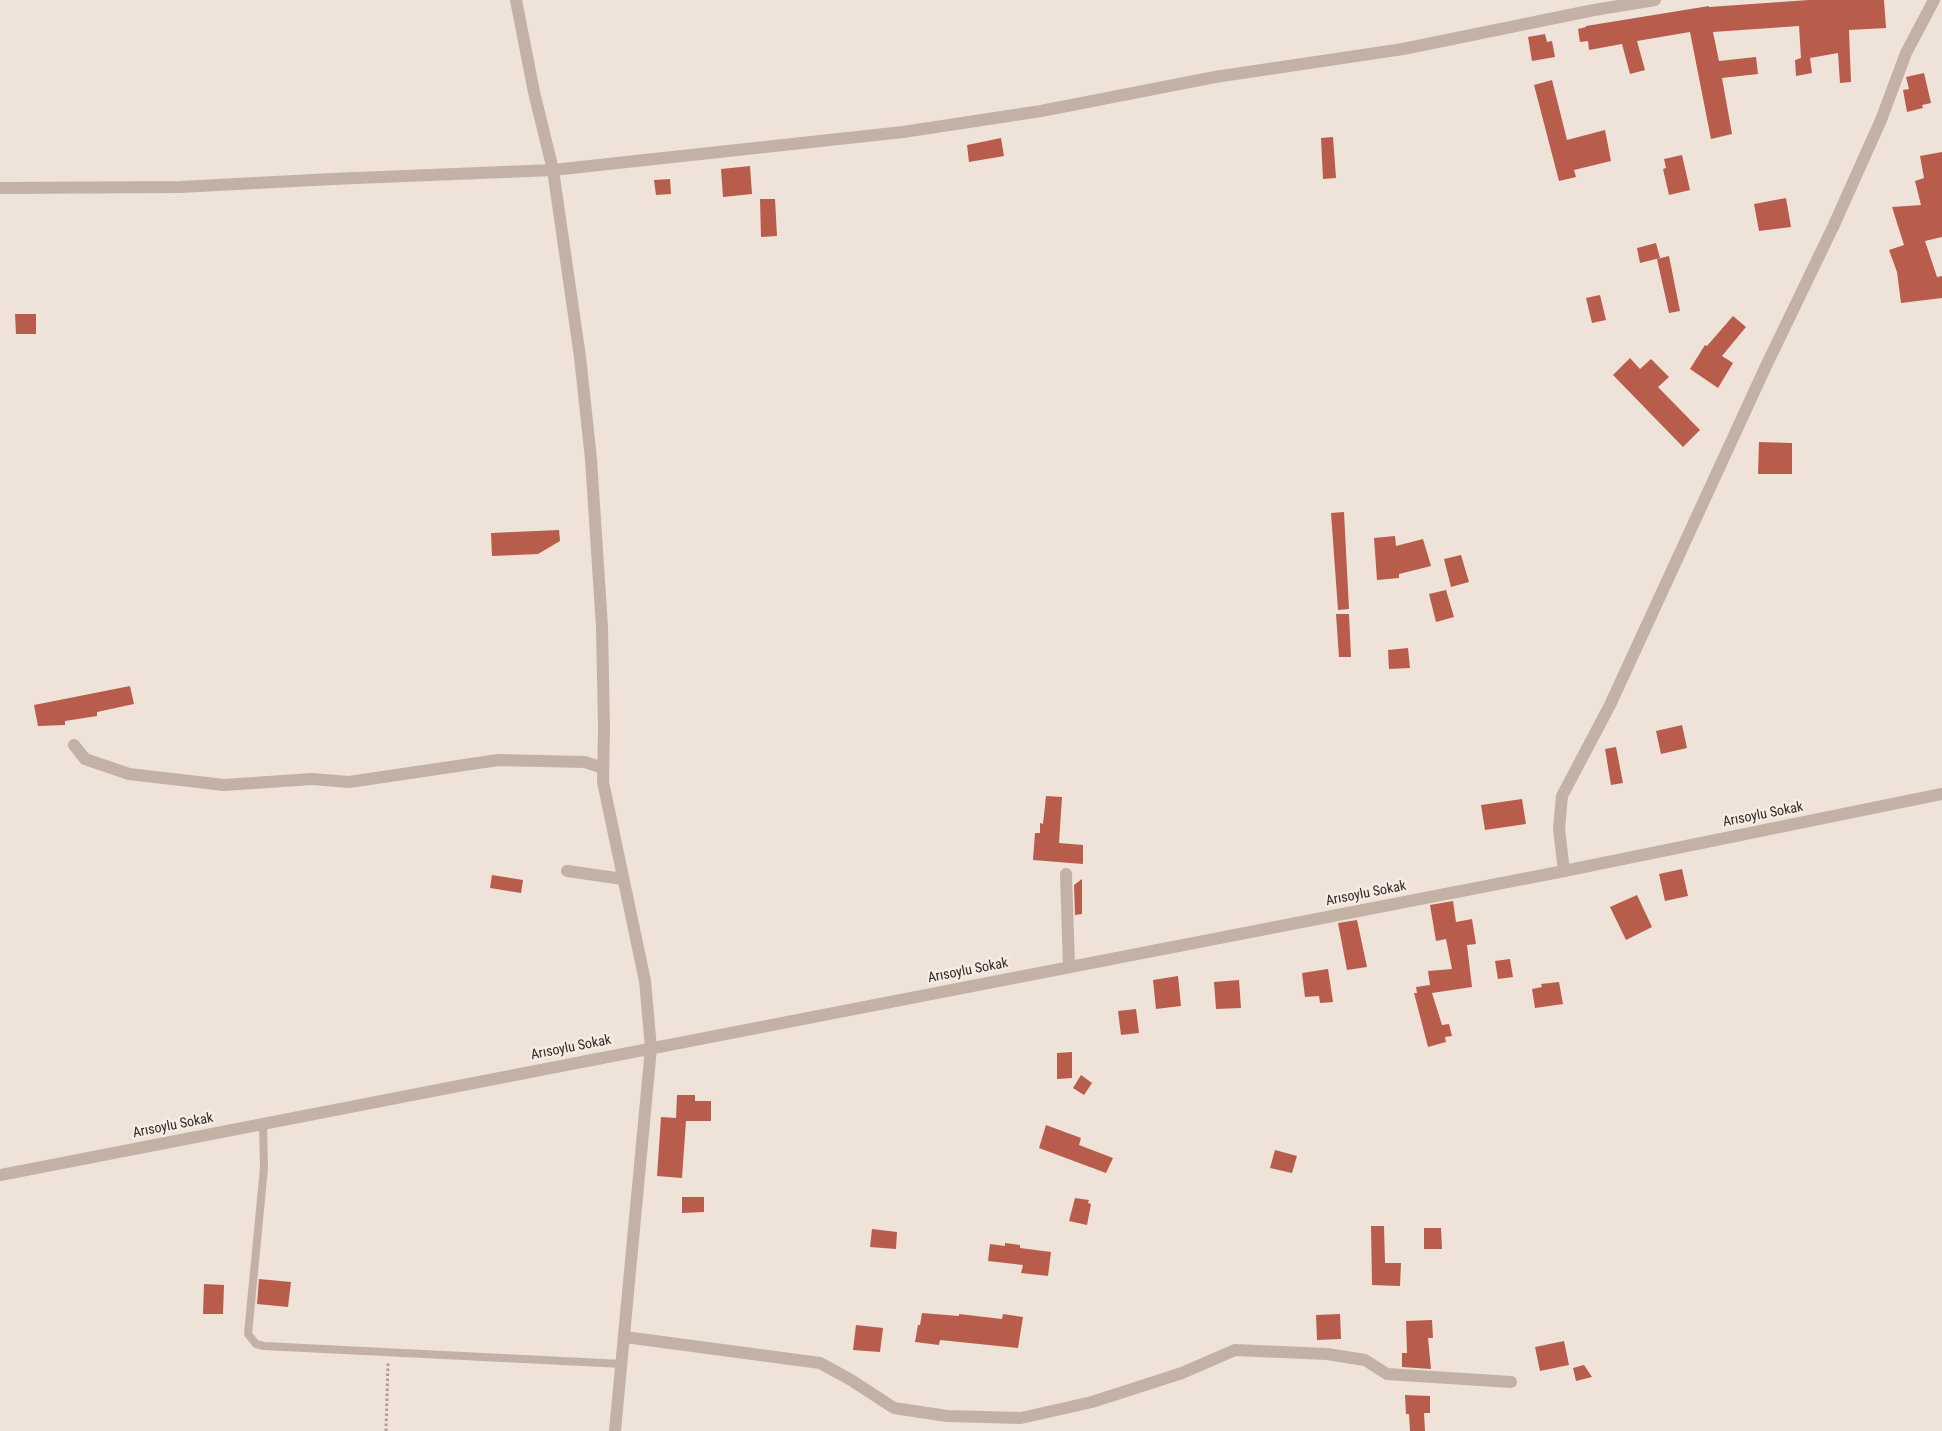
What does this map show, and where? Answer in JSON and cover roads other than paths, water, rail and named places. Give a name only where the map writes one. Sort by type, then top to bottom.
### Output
[{"type":"street","points":[[516,0],[534,92],[553,170],[580,357],[591,459],[602,627],[603,782],[645,981],[651,1048],[616,1431]]},
{"type":"street","points":[[0,188],[180,187],[553,170],[903,132],[1041,111],[1215,77],[1403,49],[1594,10],[1655,0]]},
{"type":"street","points":[[1564,871],[1559,829],[1562,796],[1614,696],[1762,374],[1833,227],[1881,120],[1906,53],[1934,0]]},
{"type":"street","points":[[74,746],[85,759],[129,774],[224,784],[312,779],[349,782],[498,760],[585,762],[603,768]]},
{"type":"street","name":"Arısoylu Sokak","points":[[0,1175],[1564,871],[1942,794]]},
{"type":"street","points":[[566,872],[623,878]]},
{"type":"street","points":[[1066,874],[1069,967]]},
{"type":"street","points":[[625,1337],[820,1363],[851,1380],[894,1408],[947,1416],[1022,1418],[1075,1406],[1182,1373],[1235,1350],[1327,1354],[1365,1360],[1387,1374],[1511,1382]]},
{"type":"lane","points":[[263,1124],[264,1168],[254,1254],[248,1334],[250,1338],[260,1345],[623,1364]]}]
